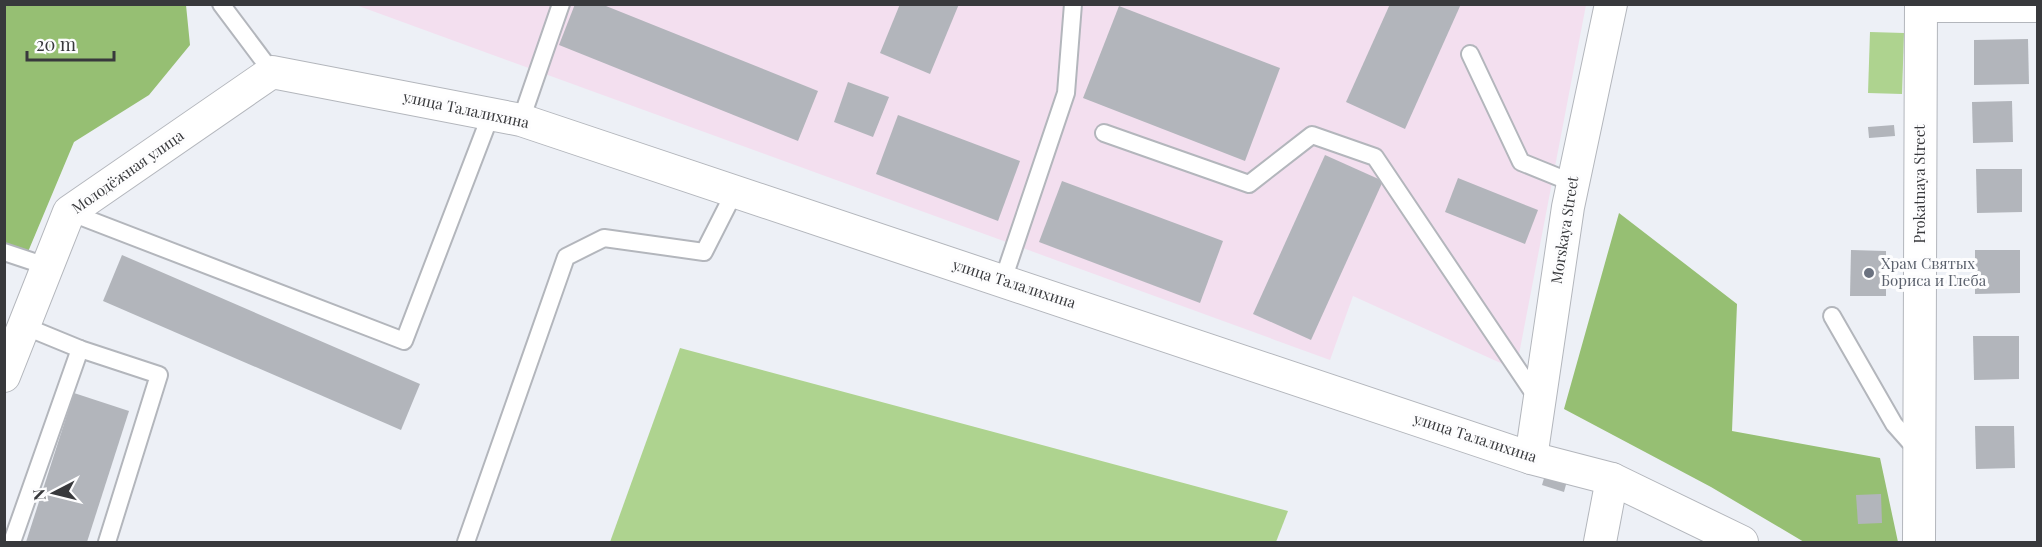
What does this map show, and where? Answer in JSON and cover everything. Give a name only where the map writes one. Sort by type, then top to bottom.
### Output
[{"type":"street","name":"Morskaya Street","points":[[1531,458],[1573,183],[1611,4]]},
{"type":"street","points":[[1921,5],[2037,6]]},
{"type":"street","name":"Prokatnaya Street","points":[[1919,543],[1921,5]]},
{"type":"street","name":"улица Талалихина","points":[[272,72],[506,117],[1003,280],[1531,458],[1612,479],[1742,543]]},
{"type":"street","name":"Молодёжная улица","points":[[4,376],[69,212],[272,72]]},
{"type":"street","points":[[1600,543],[1612,479]]},
{"type":"lane","points":[[221,4],[272,72]]},
{"type":"lane","points":[[69,212],[404,341],[506,117],[561,4]]},
{"type":"lane","points":[[1003,280],[1066,93],[1073,4]]},
{"type":"lane","points":[[1470,54],[1521,162],[1573,183]]},
{"type":"lane","points":[[1104,133],[1249,184],[1312,135],[1376,158],[1539,402]]},
{"type":"lane","points":[[466,543],[566,257],[604,238],[704,252],[735,191]]},
{"type":"lane","points":[[4,252],[46,266]]},
{"type":"lane","points":[[1833,316],[1894,424],[1920,453]]},
{"type":"lane","points":[[24,326],[80,349],[159,375],[107,543]]},
{"type":"lane","points":[[12,543],[80,349]]},
{"type":"shaded area","points":[[356,5],[1586,5],[1516,370],[1353,296],[1330,360]]},
{"type":"green space","points":[[4,5],[186,5],[190,45],[149,95],[74,142],[25,259],[5,249]]},
{"type":"green space","points":[[1870,32],[1904,33],[1902,94],[1868,93]]},
{"type":"green space","points":[[1619,213],[1737,304],[1732,431],[1880,458],[1898,542],[1804,542],[1711,487],[1564,409]]},
{"type":"green space","points":[[680,348],[1288,511],[1276,542],[610,542]]},
{"type":"building","points":[[575,4],[601,4],[818,91],[798,141],[559,45]]},
{"type":"building","points":[[900,4],[959,4],[930,74],[880,53]]},
{"type":"building","points":[[1390,4],[1461,4],[1405,129],[1346,102]]},
{"type":"building","points":[[1119,6],[1280,68],[1245,161],[1083,98]]},
{"type":"building","points":[[2028,39],[2029,84],[1974,85],[1974,40]]},
{"type":"building","points":[[848,82],[889,97],[873,137],[834,122]]},
{"type":"building","points":[[2012,101],[2013,142],[1973,143],[1972,102]]},
{"type":"building","points":[[898,115],[1020,161],[998,221],[876,174]]},
{"type":"building","points":[[1894,125],[1895,136],[1869,138],[1868,127]]},
{"type":"building","points":[[1325,155],[1383,181],[1311,340],[1253,314]]},
{"type":"building","points":[[1976,169],[2022,169],[2022,212],[1977,213]]},
{"type":"building","points":[[1458,178],[1538,210],[1525,244],[1445,212]]},
{"type":"building","points":[[1062,181],[1223,241],[1200,303],[1039,242]]},
{"type":"building","name":"Храм Святых Бориса и Глеба","points":[[1851,250],[1886,251],[1886,296],[1850,296]]},
{"type":"building","points":[[1975,250],[2020,250],[2020,293],[1975,294]]},
{"type":"building","points":[[122,255],[420,384],[401,430],[103,301]]},
{"type":"building","points":[[1973,336],[2019,336],[2019,379],[1974,380]]},
{"type":"building","points":[[74,393],[129,411],[87,542],[26,542]]},
{"type":"building","points":[[1975,426],[2014,426],[2015,468],[1976,469]]},
{"type":"building","points":[[1545,475],[1567,481],[1564,492],[1542,485]]},
{"type":"building","points":[[1881,494],[1882,523],[1858,524],[1856,495]]},
{"type":"place","name":"Храм Святых Бориса и Глеба","points":[[1869,273]]}]
